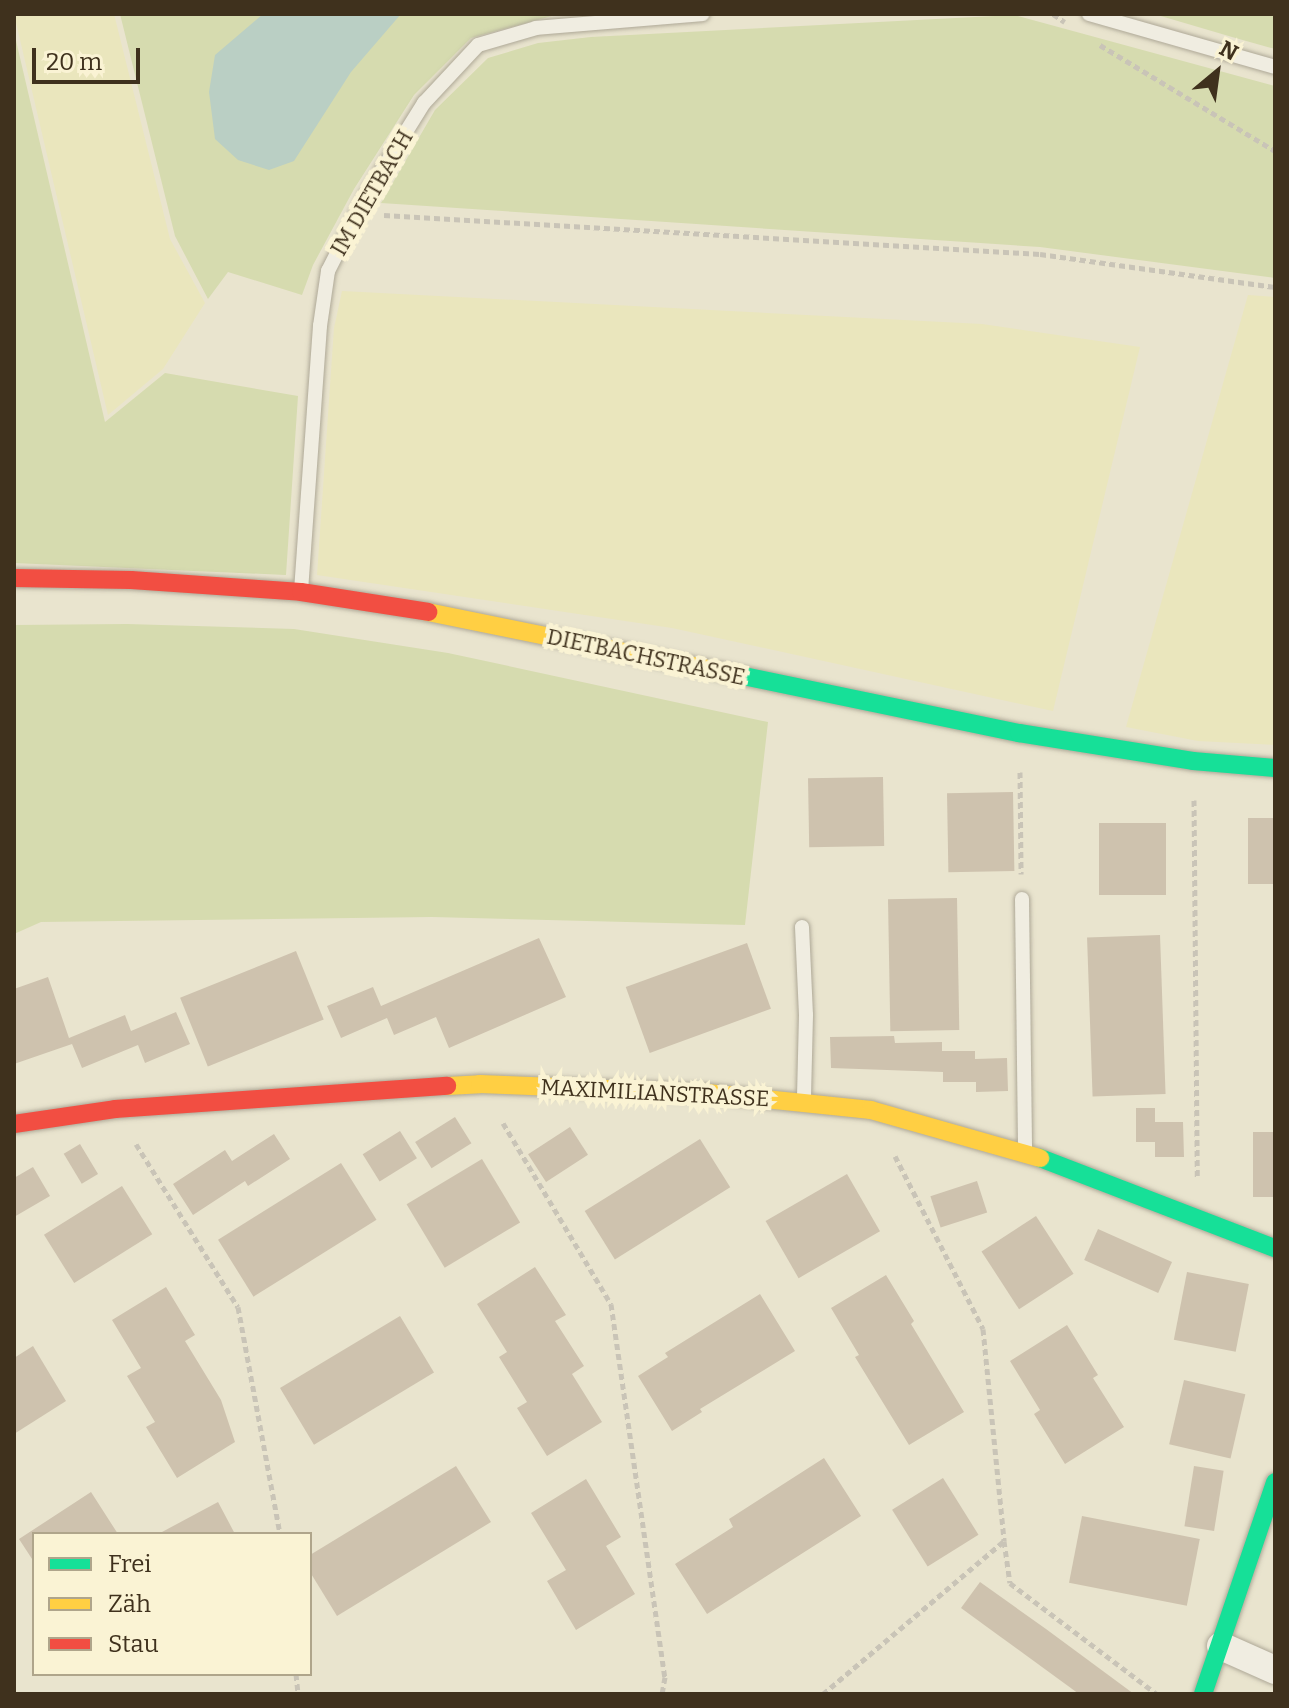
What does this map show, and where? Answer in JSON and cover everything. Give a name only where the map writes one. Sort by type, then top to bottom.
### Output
[{"type":"street","name":"DIETBACHSTRASSE","points":[[14,578],[131,580],[301,592],[456,616],[1019,733],[1193,761],[1275,768]]},
{"type":"street","name":"MAXIMILIANSTRASSE","points":[[14,1124],[115,1109],[480,1084],[707,1093],[871,1110],[1025,1152],[1275,1248]]},
{"type":"street","points":[[1203,1694],[1275,1482]]},
{"type":"street","points":[[1221,1646],[1275,1670]]},
{"type":"lane","name":"IM DIETBACH","points":[[301,592],[320,326],[328,271],[357,213],[424,103],[478,45],[536,28],[702,14]]},
{"type":"lane","points":[[1089,14],[1275,67]]},
{"type":"lane","points":[[1022,899],[1025,1152]]},
{"type":"lane","points":[[802,927],[806,1015],[804,1103]]},
{"type":"path","points":[[1053,14],[1066,23]]},
{"type":"path","points":[[1093,40],[1275,151]]},
{"type":"path","points":[[357,213],[1040,254],[1275,287]]},
{"type":"path","points":[[1019,733],[1022,899]]},
{"type":"path","points":[[1193,761],[1197,1219]]},
{"type":"path","points":[[480,1084],[611,1304],[665,1677],[662,1694]]},
{"type":"path","points":[[115,1109],[238,1307],[280,1532]]},
{"type":"path","points":[[871,1110],[983,1329],[1010,1583],[1157,1694]]},
{"type":"path","points":[[823,1694],[1004,1541]]},
{"type":"shaded area","points":[[14,14],[114,14],[170,239],[205,303],[163,369],[108,415]]},
{"type":"shaded area","points":[[263,14],[401,14],[351,72],[294,161],[269,170],[238,160],[215,139],[209,92],[215,55]]},
{"type":"shaded area","points":[[342,291],[982,324],[1140,347],[1053,711],[672,628],[317,575],[334,328]]},
{"type":"shaded area","points":[[1248,295],[1275,297],[1275,745],[1198,741],[1126,727]]},
{"type":"green space","points":[[120,14],[559,14],[471,38],[414,95],[354,189],[313,265],[302,295],[228,272],[208,299],[175,236]]},
{"type":"green space","points":[[1154,14],[1275,14],[1275,49],[1232,37]]},
{"type":"green space","points":[[1014,15],[1275,86],[1275,278],[1040,247],[381,203],[435,110],[488,58],[538,43],[591,37]]},
{"type":"green space","points":[[14,32],[105,422],[165,373],[298,396],[286,575],[14,563]]},
{"type":"green space","points":[[127,624],[294,629],[448,653],[768,722],[745,925],[432,917],[41,922],[14,934],[14,625]]},
{"type":"building","points":[[883,777],[884,846],[809,847],[808,778]]},
{"type":"building","points":[[1013,792],[1014,871],[948,872],[947,793]]},
{"type":"building","points":[[1248,818],[1275,818],[1275,884],[1248,884]]},
{"type":"building","points":[[1099,823],[1166,823],[1166,895],[1099,895]]},
{"type":"building","points":[[957,898],[959,1030],[890,1031],[888,899]]},
{"type":"building","points":[[1160,935],[1166,1094],[1093,1096],[1087,938]]},
{"type":"building","points":[[539,938],[566,997],[449,1048],[436,1017],[394,1035],[387,1018],[341,1038],[327,1006],[373,987],[381,1006]]},
{"type":"building","points":[[747,943],[771,1009],[650,1053],[626,987]]},
{"type":"building","points":[[296,951],[324,1020],[208,1066],[180,998]]},
{"type":"building","points":[[48,977],[69,1038],[125,1015],[131,1031],[176,1012],[190,1044],[145,1063],[138,1045],[82,1068],[72,1044],[14,1064],[14,989]]},
{"type":"building","points":[[894,1036],[895,1043],[942,1042],[942,1051],[975,1051],[975,1059],[1007,1058],[1008,1091],[976,1092],[976,1082],[943,1082],[943,1072],[831,1068],[830,1037]]},
{"type":"building","points":[[1136,1108],[1155,1108],[1155,1122],[1183,1122],[1184,1157],[1155,1157],[1155,1142],[1136,1142]]},
{"type":"building","points":[[455,1117],[471,1143],[432,1168],[415,1142]]},
{"type":"building","points":[[570,1127],[588,1155],[546,1182],[528,1154]]},
{"type":"building","points":[[400,1131],[417,1158],[380,1181],[363,1154]]},
{"type":"building","points":[[1253,1132],[1275,1132],[1275,1197],[1253,1197]]},
{"type":"building","points":[[274,1134],[290,1159],[248,1186],[245,1181],[193,1215],[173,1184],[225,1150],[232,1161]]},
{"type":"building","points":[[700,1139],[730,1187],[615,1259],[585,1211]]},
{"type":"building","points":[[80,1144],[98,1174],[82,1184],[64,1154]]},
{"type":"building","points":[[482,1159],[520,1222],[445,1268],[407,1204]]},
{"type":"building","points":[[341,1163],[377,1220],[254,1297],[218,1240]]},
{"type":"building","points":[[33,1167],[50,1196],[14,1217],[14,1178]]},
{"type":"building","points":[[847,1174],[880,1231],[799,1278],[766,1221]]},
{"type":"building","points":[[977,1181],[987,1212],[941,1228],[930,1196]]},
{"type":"building","points":[[122,1186],[152,1234],[74,1283],[44,1235]]},
{"type":"building","points":[[1036,1216],[1074,1274],[1019,1309],[981,1251]]},
{"type":"building","points":[[1098,1229],[1172,1262],[1158,1293],[1084,1260]]},
{"type":"building","points":[[535,1267],[566,1315],[555,1321],[584,1366],[572,1374],[602,1422],[547,1456],[517,1408],[527,1402],[499,1357],[507,1352],[477,1304]]},
{"type":"building","points":[[1187,1272],[1249,1284],[1236,1352],[1174,1340]]},
{"type":"building","points":[[886,1275],[914,1321],[911,1324],[964,1412],[909,1445],[855,1357],[859,1355],[831,1308]]},
{"type":"building","points":[[166,1287],[195,1335],[185,1341],[221,1400],[235,1442],[177,1478],[146,1427],[155,1422],[127,1376],[141,1368],[112,1320]]},
{"type":"building","points":[[760,1294],[795,1351],[700,1409],[702,1412],[672,1431],[638,1376],[668,1357],[665,1353]]},
{"type":"building","points":[[400,1316],[434,1373],[314,1445],[280,1388]]},
{"type":"building","points":[[1067,1325],[1098,1375],[1093,1378],[1124,1427],[1065,1464],[1034,1414],[1040,1410],[1010,1361]]},
{"type":"building","points":[[33,1346],[66,1401],[14,1434],[14,1358]]},
{"type":"building","points":[[1184,1380],[1245,1394],[1231,1458],[1169,1444]]},
{"type":"building","points":[[824,1458],[861,1516],[707,1614],[675,1564],[733,1527],[729,1519]]},
{"type":"building","points":[[456,1466],[491,1522],[337,1616],[312,1575],[312,1554]]},
{"type":"building","points":[[1194,1466],[1224,1471],[1214,1531],[1184,1526]]},
{"type":"building","points":[[943,1478],[979,1535],[928,1567],[892,1510]]},
{"type":"building","points":[[586,1479],[621,1537],[606,1546],[635,1594],[576,1630],[547,1581],[566,1570],[531,1513]]},
{"type":"building","points":[[91,1492],[117,1532],[32,1532],[32,1559],[19,1539]]},
{"type":"building","points":[[218,1502],[234,1532],[162,1532]]},
{"type":"building","points":[[1082,1516],[1200,1539],[1187,1606],[1069,1583]]},
{"type":"building","points":[[980,1582],[1134,1694],[1079,1694],[961,1608]]},
{"type":"traffic: fast","points":[[724,672],[1019,733],[1193,761],[1275,768]]},
{"type":"traffic: fast","points":[[1040,1158],[1275,1248]]},
{"type":"traffic: fast","points":[[1203,1694],[1275,1482]]},
{"type":"traffic: slow","points":[[428,612],[724,672]]},
{"type":"traffic: slow","points":[[447,1086],[480,1084],[707,1093],[871,1110],[1040,1158]]},
{"type":"traffic: jam","points":[[14,578],[131,580],[301,592],[428,612]]},
{"type":"traffic: jam","points":[[14,1124],[115,1109],[447,1086]]}]
